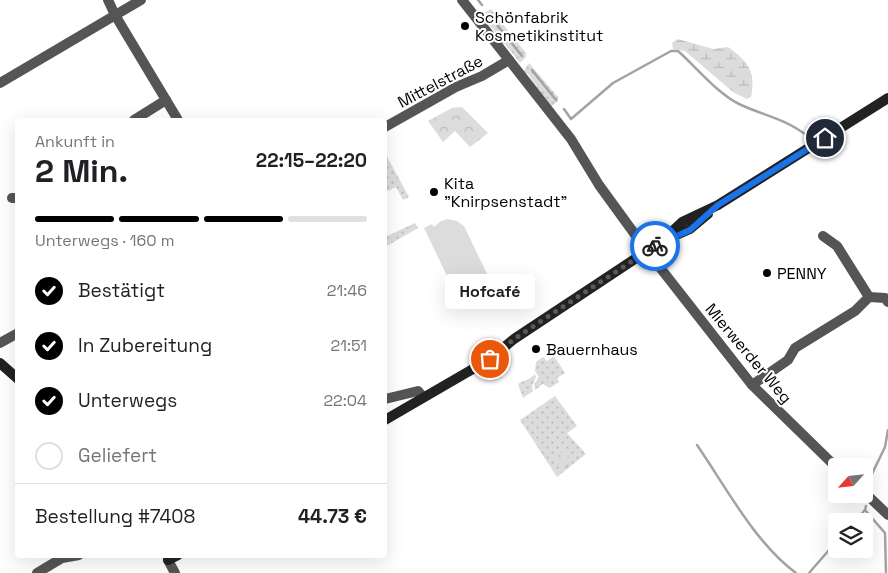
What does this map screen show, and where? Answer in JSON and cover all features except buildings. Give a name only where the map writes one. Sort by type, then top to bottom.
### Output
[{"type":"main road","points":[[387,419],[450,381],[475,361],[514,339],[662,241],[690,230],[718,205],[888,98]]},
{"type":"main road","points":[[0,363],[15,376]]},
{"type":"street","points":[[108,0],[114,15],[177,118]]},
{"type":"street","points":[[0,83],[141,0]]},
{"type":"street","name":"Mierwerder Weg","points":[[462,0],[571,139],[599,185],[647,251],[752,385],[828,459]]},
{"type":"street","name":"Mittelstraße","points":[[387,126],[456,87],[482,76],[508,60]]},
{"type":"street","points":[[137,118],[166,100]]},
{"type":"street","points":[[823,236],[837,246],[869,298]]},
{"type":"street","points":[[752,385],[788,360],[795,348],[855,311],[869,298],[885,298],[888,302]]},
{"type":"street","points":[[0,343],[15,335]]},
{"type":"street","points":[[387,399],[418,391],[423,397]]},
{"type":"street","points":[[873,501],[888,515]]},
{"type":"street","points":[[37,573],[60,558]]},
{"type":"street","points":[[167,558],[175,573]]},
{"type":"green space","points":[[491,9],[526,53],[526,57],[520,63],[505,44],[500,44],[500,38],[486,21],[482,21],[480,15]]},
{"type":"green space","points":[[678,39],[713,49],[728,47],[735,52],[749,68],[752,81],[751,97],[747,99],[733,92],[685,51],[673,49],[672,43]]},
{"type":"green space","points":[[529,63],[558,97],[558,101],[551,107],[528,74],[523,72]]},
{"type":"green space","points":[[462,107],[488,133],[470,147],[455,131],[443,142],[428,121],[452,108]]},
{"type":"green space","points":[[387,157],[409,197],[403,200],[396,187],[388,191]]},
{"type":"green space","points":[[448,219],[457,221],[464,226],[490,280],[484,281],[475,292],[461,293],[465,303],[461,305],[424,228],[432,224],[434,227],[441,221]]},
{"type":"green space","points":[[415,223],[418,228],[387,246],[387,236]]},
{"type":"green space","points":[[554,356],[565,373],[557,378],[559,382],[550,388],[543,384],[535,390],[534,384],[539,377],[535,371],[536,362],[543,357],[547,361]]},
{"type":"green space","points":[[535,374],[536,377],[532,386],[533,391],[523,398],[518,384]]},
{"type":"green space","points":[[555,396],[577,426],[567,433],[586,454],[557,477],[520,420]]},
{"type":"green space","points":[[564,451],[572,463],[562,470],[554,458]]},
{"type":"waterway","points":[[478,0],[482,5]]},
{"type":"waterway","points":[[490,16],[522,56]]},
{"type":"waterway","points":[[564,109],[571,119],[613,83],[671,51],[678,51],[731,100],[790,125],[806,135]]},
{"type":"waterway","points":[[532,70],[556,100]]},
{"type":"waterway","points":[[873,472],[885,447],[888,430]]},
{"type":"waterway","points":[[697,445],[754,530],[781,561],[796,573]]},
{"type":"waterway","points":[[862,513],[866,506]]},
{"type":"waterway","points":[[865,510],[885,533],[886,573]]},
{"type":"waterway","points":[[809,573],[828,551]]},
{"type":"way so far","points":[[490,359],[514,339],[655,246]]},
{"type":"place","name":"Schönfabrik Kosmetikinstitut","points":[[465,26]]},
{"type":"place","name":"Kita \"Knirpsenstadt\"","points":[[434,192]]},
{"type":"place","name":"PENNY","points":[[767,273]]},
{"type":"place","name":"Bauernhaus","points":[[536,349]]},
{"type":"place","name":"Hofcafé","points":[[490,359]]},
{"type":"route","points":[[655,246],[662,241],[690,230],[718,205],[825,138]]}]
